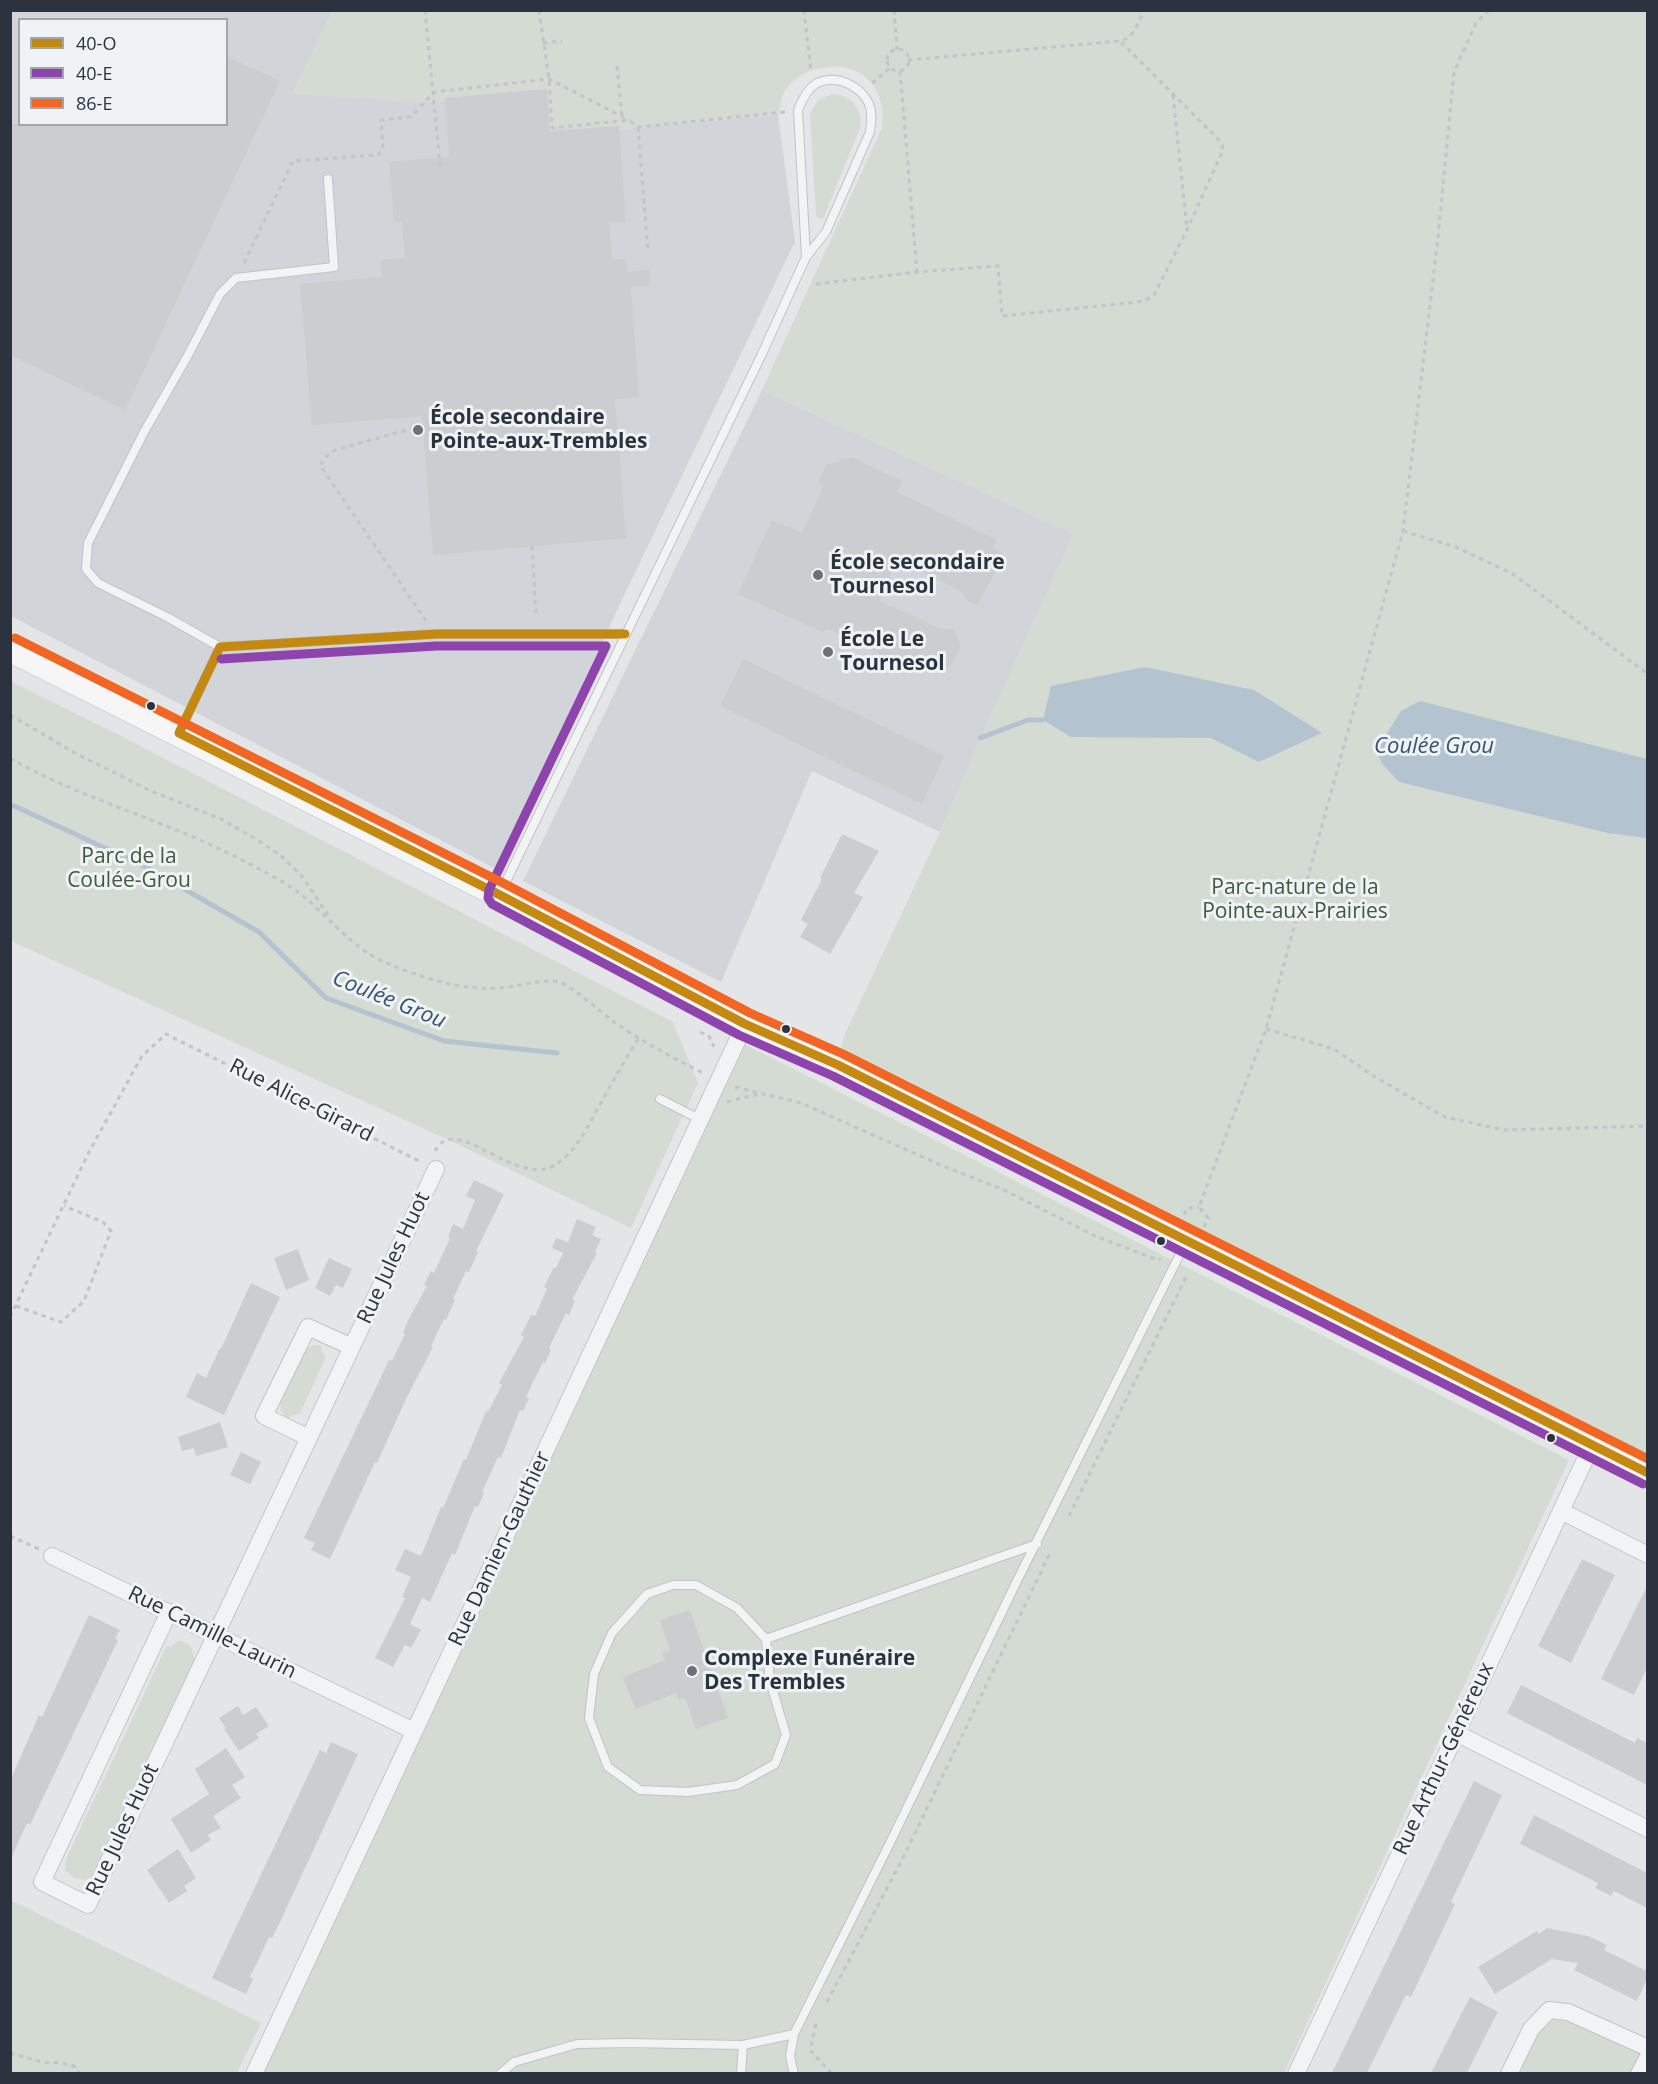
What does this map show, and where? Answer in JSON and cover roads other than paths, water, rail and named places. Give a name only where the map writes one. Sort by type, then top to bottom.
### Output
[{"type":"main road","points":[[10,649],[500,895],[745,1024],[838,1065],[1647,1473]]},
{"type":"street","name":"Rue Damien-Gauthier","points":[[254,2073],[745,1024]]},
{"type":"street","name":"Rue Jules Huot","points":[[169,1612],[42,1882],[88,1905],[436,1169]]},
{"type":"street","name":"Rue Jules Huot","points":[[309,1438],[264,1416],[308,1327],[352,1347]]},
{"type":"street","name":"Rue Arthur-Généreux","points":[[1296,2073],[1592,1445]]},
{"type":"street","points":[[1561,1511],[1647,1555]]},
{"type":"street","name":"Rue Camille-Laurin","points":[[52,1556],[414,1731]]},
{"type":"street","points":[[1456,1733],[1647,1829]]},
{"type":"street","points":[[1509,2073],[1531,2029],[1549,2010],[1568,2012],[1647,2048]]},
{"type":"street","points":[[1639,2073],[1647,2057]]},
{"type":"lane","points":[[500,895],[761,356],[806,257],[826,232],[870,132],[872,117],[870,105],[854,86],[842,81],[817,84],[809,90],[798,110],[806,257]]},
{"type":"lane","points":[[328,178],[334,267],[237,278],[220,294],[144,432],[88,543],[86,569],[98,583],[167,617],[220,647],[436,634],[625,634]]},
{"type":"lane","points":[[179,733],[220,647]]},
{"type":"lane","points":[[660,1099],[701,1120]]},
{"type":"lane","points":[[794,2073],[790,2056],[794,2034],[1187,1241]]},
{"type":"lane","points":[[766,1639],[1037,1544]]},
{"type":"lane","points":[[673,1585],[696,1585],[737,1608],[766,1639],[770,1681],[786,1735],[775,1764],[737,1785],[688,1792],[640,1790],[608,1767],[588,1718],[594,1674],[612,1633],[647,1594],[673,1585]]},
{"type":"lane","points":[[500,2073],[514,2062],[577,2044],[743,2045],[794,2034]]},
{"type":"lane","points":[[741,2073],[743,2045]]},
{"type":"water","name":"Coulée Grou","points":[[1145,667],[1254,690],[1322,733],[1259,762],[1211,738],[1071,737],[1043,720],[1051,686]]},
{"type":"water","name":"Coulée Grou","points":[[1420,701],[1647,759],[1647,838],[1608,833],[1399,782],[1383,765],[1376,751],[1401,711]]},
{"type":"waterway","name":"Coulée Grou","points":[[980,738],[1028,720],[1043,720]]},
{"type":"waterway","name":"Coulée Grou","points":[[10,804],[146,867],[259,932],[326,998],[444,1041],[557,1053]]},
{"type":"place","name":"École secondaire Pointe-aux-Trembles","points":[[418,430]]},
{"type":"place","name":"École secondaire Tournesol","points":[[818,575]]},
{"type":"place","name":"École Le Tournesol","points":[[828,652]]},
{"type":"place","name":"Complexe Funéraire Des Trembles","points":[[692,1671]]},
{"type":"park label","name":"Parc de la Coulée-Grou","points":[[129,869]]},
{"type":"park label","name":"Parc-nature de la Pointe-aux-Prairies","points":[[1295,900]]}]
